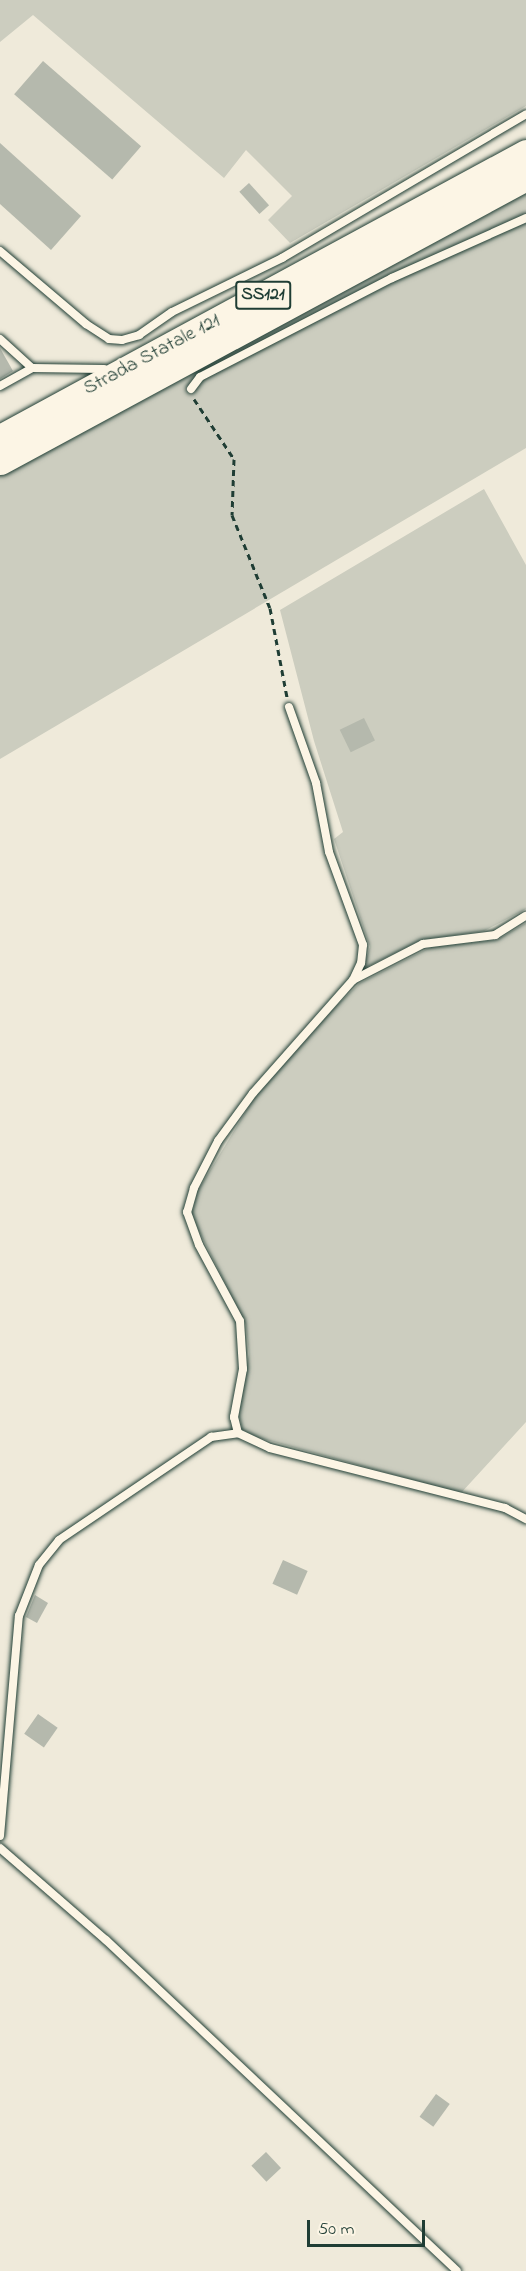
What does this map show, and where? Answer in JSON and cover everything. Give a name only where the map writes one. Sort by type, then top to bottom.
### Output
[{"type":"main road","name":"Strada Statale 121","points":[[0,438],[526,153]]},
{"type":"main road","name":"Strada Statale 121","points":[[0,461],[526,177]]},
{"type":"lane","points":[[0,251],[86,324],[109,339],[122,340],[139,335],[172,312],[282,258],[526,114]]},
{"type":"lane","points":[[191,389],[200,377],[392,278],[526,218]]},
{"type":"lane","points":[[0,386],[32,368],[97,371],[113,366],[260,288],[310,270]]},
{"type":"lane","points":[[0,339],[32,368]]},
{"type":"lane","points":[[238,1433],[234,1417],[243,1369],[240,1321],[199,1245],[187,1212],[194,1188],[218,1141],[252,1093],[352,980],[362,963],[363,945],[329,852],[316,783],[289,707]]},
{"type":"lane","points":[[352,980],[423,944],[495,935],[526,916]]},
{"type":"lane","points":[[0,1836],[19,1616],[39,1565],[59,1540],[211,1437],[238,1433],[270,1448],[505,1508],[526,1519]]},
{"type":"lane","points":[[0,1848],[106,1940],[457,2271]]},
{"type":"path","points":[[191,389],[196,404],[234,459],[232,515],[270,608],[289,707]]},
{"type":"shaded area","points":[[0,0],[526,0],[526,106],[290,243],[268,220],[292,196],[246,150],[224,178],[33,15],[0,42]]},
{"type":"shaded area","points":[[526,190],[526,448],[0,759],[0,473]]},
{"type":"shaded area","points":[[484,489],[526,565],[526,909],[484,931],[421,940],[363,969],[370,947],[334,839],[343,832],[314,741],[280,610]]},
{"type":"shaded area","points":[[526,923],[526,1422],[461,1493],[252,1436],[242,1429],[239,1414],[249,1354],[246,1325],[192,1214],[197,1192],[254,1098],[302,1039],[360,983],[431,947],[497,940]]},
{"type":"building","points":[[43,61],[141,146],[112,179],[14,94]]},
{"type":"building","points":[[0,143],[81,216],[51,250],[0,204]]},
{"type":"building","points":[[249,183],[269,205],[259,214],[239,192]]},
{"type":"building","points":[[0,348],[13,371],[0,379]]},
{"type":"building","points":[[364,718],[375,740],[351,752],[340,730]]},
{"type":"building","points":[[283,1560],[308,1571],[297,1595],[272,1584]]},
{"type":"building","points":[[35,1595],[48,1603],[37,1623],[26,1617]]},
{"type":"building","points":[[38,1714],[58,1728],[44,1747],[24,1734]]},
{"type":"building","points":[[436,2094],[450,2104],[433,2127],[420,2117]]},
{"type":"building","points":[[266,2152],[281,2168],[266,2182],[251,2166]]}]
